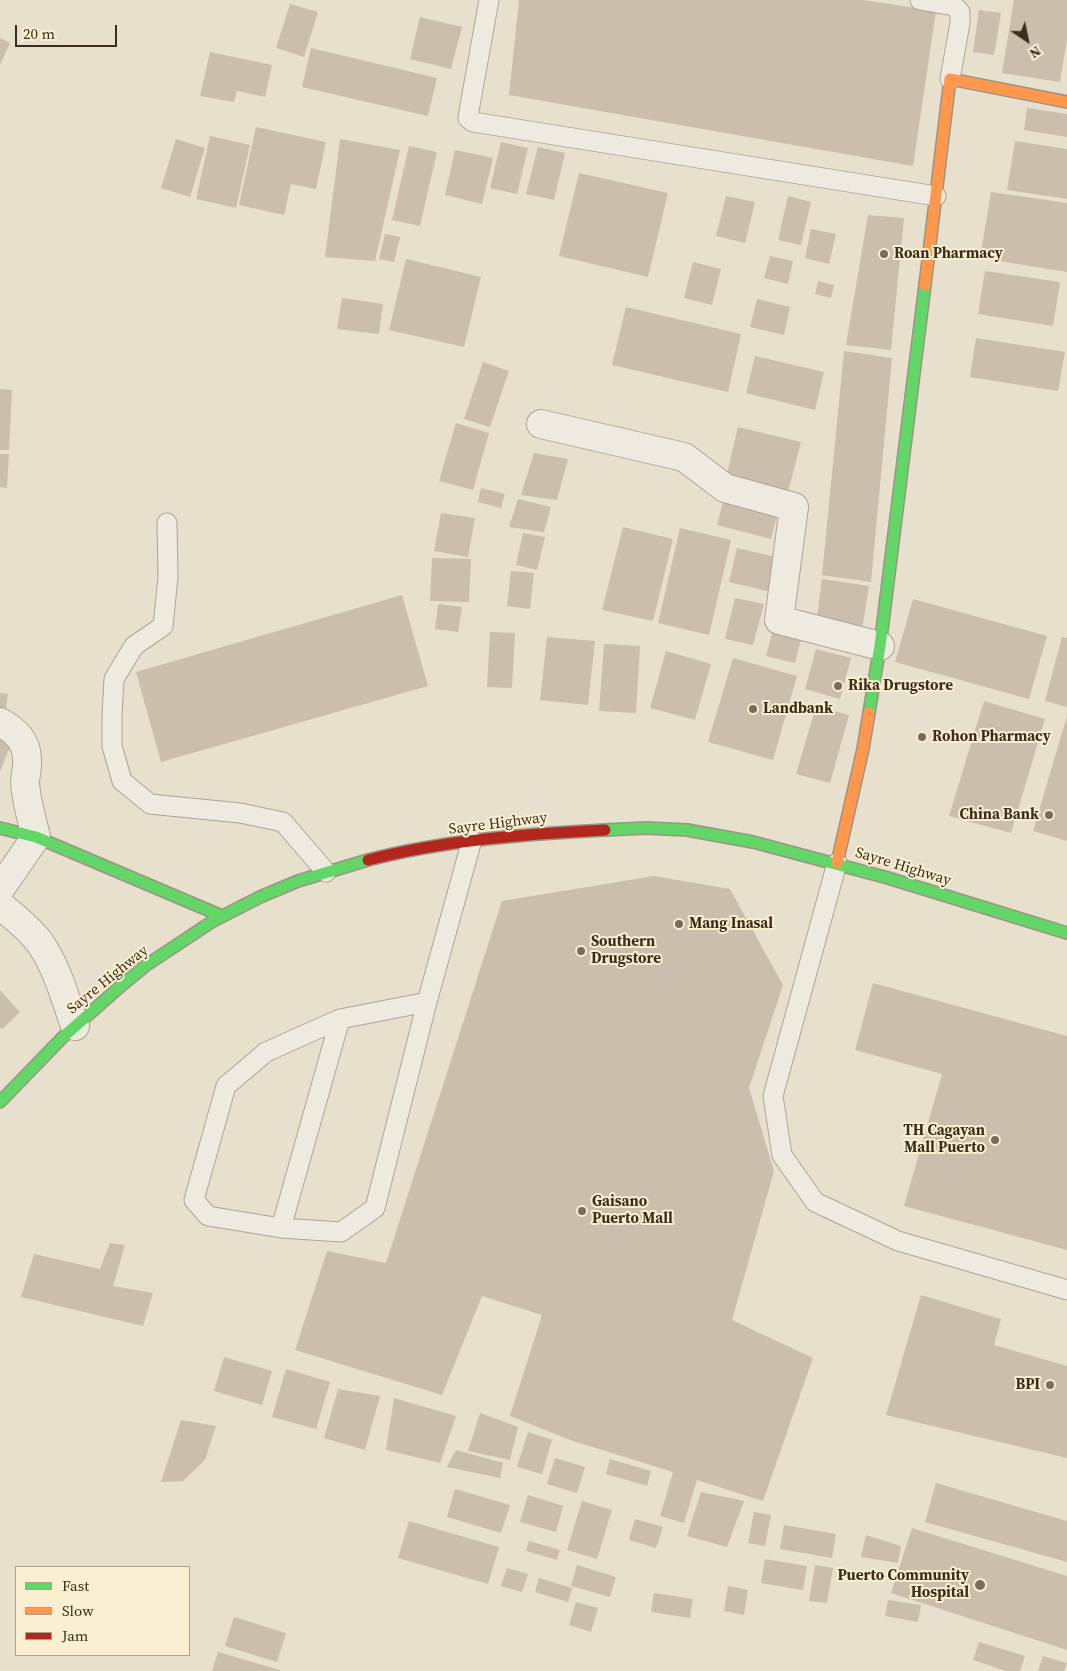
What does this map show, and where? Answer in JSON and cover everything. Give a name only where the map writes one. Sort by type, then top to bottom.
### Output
[{"type":"main road","points":[[837,863],[863,749],[880,646],[950,79],[1067,102]]},
{"type":"main road","points":[[0,828],[36,836],[222,916]]},
{"type":"main road","name":"Sayre Highway","points":[[0,1102],[74,1026],[140,970],[222,916],[269,894],[326,872],[384,857],[472,840],[564,832],[669,829],[706,833],[837,863],[1067,932]]},
{"type":"street","points":[[541,424],[684,457],[725,488],[794,507],[779,620],[880,646]]},
{"type":"street","points":[[0,722],[14,730],[22,738],[26,750],[28,761],[25,782],[36,836],[0,889]]},
{"type":"street","points":[[0,905],[40,943],[54,969],[74,1026]]},
{"type":"lane","points":[[489,0],[468,111],[468,118],[473,122],[936,196]]},
{"type":"lane","points":[[920,0],[954,6],[960,12],[950,79]]},
{"type":"lane","points":[[167,523],[168,577],[163,626],[134,646],[114,679],[112,746],[122,781],[150,804],[240,813],[283,822],[326,872]]},
{"type":"lane","points":[[427,1002],[340,1019],[266,1052],[226,1086],[194,1200],[208,1216],[281,1228],[341,1232],[375,1208],[427,1002],[472,840]]},
{"type":"lane","points":[[837,863],[773,1096],[782,1155],[815,1202],[898,1240],[1067,1290]]},
{"type":"lane","points":[[281,1228],[340,1019]]},
{"type":"building","points":[[519,0],[863,0],[936,11],[913,166],[509,95]]},
{"type":"building","points":[[1014,0],[1067,0],[1067,39],[1060,82],[1002,73]]},
{"type":"building","points":[[290,4],[318,12],[304,57],[276,48]]},
{"type":"building","points":[[979,10],[1001,13],[994,55],[973,52]]},
{"type":"building","points":[[420,17],[462,27],[451,69],[410,59]]},
{"type":"building","points":[[0,38],[10,43],[0,65]]},
{"type":"building","points":[[311,48],[437,78],[428,116],[302,87]]},
{"type":"building","points":[[210,52],[272,65],[265,97],[237,91],[234,102],[200,96]]},
{"type":"building","points":[[1027,108],[1067,114],[1067,137],[1024,130]]},
{"type":"building","points":[[256,127],[326,142],[316,189],[291,184],[284,215],[239,205]]},
{"type":"building","points":[[210,136],[250,145],[236,208],[196,199]]},
{"type":"building","points":[[176,139],[205,148],[190,197],[161,188]]},
{"type":"building","points":[[340,139],[400,150],[375,261],[325,257]]},
{"type":"building","points":[[1015,141],[1067,149],[1067,199],[1007,190]]},
{"type":"building","points":[[501,142],[528,148],[517,194],[490,188]]},
{"type":"building","points":[[409,146],[437,152],[420,226],[392,220]]},
{"type":"building","points":[[538,147],[565,153],[554,200],[526,194]]},
{"type":"building","points":[[455,150],[493,158],[482,204],[445,195]]},
{"type":"building","points":[[579,173],[668,193],[648,277],[559,256]]},
{"type":"building","points":[[991,192],[1067,203],[1067,272],[980,258]]},
{"type":"building","points":[[726,196],[755,202],[745,243],[716,236]]},
{"type":"building","points":[[788,196],[811,202],[801,245],[778,240]]},
{"type":"building","points":[[868,215],[904,218],[891,350],[846,345]]},
{"type":"building","points":[[811,229],[836,234],[829,264],[805,258]]},
{"type":"building","points":[[385,234],[400,237],[394,262],[379,259]]},
{"type":"building","points":[[770,256],[793,261],[788,284],[764,278]]},
{"type":"building","points":[[406,259],[481,277],[464,347],[389,330]]},
{"type":"building","points":[[693,262],[721,269],[712,305],[684,298]]},
{"type":"building","points":[[985,271],[1060,282],[1053,326],[978,314]]},
{"type":"building","points":[[818,281],[834,285],[831,298],[815,294]]},
{"type":"building","points":[[342,298],[383,304],[379,334],[337,329]]},
{"type":"building","points":[[757,299],[790,307],[784,335],[750,327]]},
{"type":"building","points":[[626,307],[741,334],[728,392],[612,365]]},
{"type":"building","points":[[976,338],[1065,352],[1058,391],[970,377]]},
{"type":"building","points":[[844,351],[892,358],[871,582],[822,575]]},
{"type":"building","points":[[755,356],[824,372],[815,410],[746,393]]},
{"type":"building","points":[[483,362],[509,371],[490,427],[464,419]]},
{"type":"building","points":[[0,389],[12,390],[9,450],[0,450]]},
{"type":"building","points":[[456,423],[489,433],[473,490],[439,481]]},
{"type":"building","points":[[738,427],[801,442],[788,492],[726,478]]},
{"type":"building","points":[[534,453],[568,459],[557,500],[521,495]]},
{"type":"building","points":[[0,454],[9,454],[7,488],[0,487]]},
{"type":"building","points":[[481,488],[505,494],[501,508],[478,502]]},
{"type":"building","points":[[725,494],[779,508],[771,539],[717,525]]},
{"type":"building","points":[[518,499],[551,507],[544,532],[509,527]]},
{"type":"building","points":[[441,513],[475,518],[468,557],[434,551]]},
{"type":"building","points":[[623,527],[673,539],[653,621],[602,610]]},
{"type":"building","points":[[680,528],[731,540],[709,635],[658,623]]},
{"type":"building","points":[[523,533],[545,537],[537,570],[516,565]]},
{"type":"building","points":[[737,548],[780,558],[771,592],[729,582]]},
{"type":"building","points":[[432,558],[471,559],[469,602],[430,601]]},
{"type":"building","points":[[511,571],[534,573],[530,609],[507,606]]},
{"type":"building","points":[[822,579],[869,586],[862,630],[816,624]]},
{"type":"building","points":[[402,595],[428,686],[161,762],[136,672]]},
{"type":"building","points":[[735,598],[764,604],[753,645],[725,639]]},
{"type":"building","points":[[913,599],[1047,636],[1029,699],[895,662]]},
{"type":"building","points":[[438,604],[462,607],[458,632],[435,629]]},
{"type":"building","points":[[774,626],[803,632],[795,663],[766,656]]},
{"type":"building","points":[[490,632],[515,633],[512,688],[487,687]]},
{"type":"building","points":[[547,637],[595,641],[588,705],[540,700]]},
{"type":"building","points":[[1062,637],[1067,638],[1067,707],[1045,701]]},
{"type":"building","points":[[604,644],[640,646],[636,713],[599,711]]},
{"type":"building","points":[[816,649],[851,658],[840,699],[805,689]]},
{"type":"building","points":[[666,651],[711,664],[695,720],[650,708]]},
{"type":"building","name":"Landbank","points":[[733,658],[797,676],[773,760],[708,742]]},
{"type":"building","points":[[0,693],[8,694],[6,710],[0,709]]},
{"type":"building","points":[[984,701],[1045,719],[1011,833],[949,816]]},
{"type":"building","points":[[816,706],[849,715],[830,783],[796,774]]},
{"type":"building","points":[[1067,716],[1067,841],[1033,831]]},
{"type":"building","points":[[0,728],[15,734],[0,772]]},
{"type":"building","name":"Gaisano Puerto Mall","points":[[654,876],[730,889],[783,985],[749,1088],[774,1171],[732,1320],[813,1358],[763,1501],[697,1480],[684,1523],[660,1516],[673,1472],[573,1441],[510,1416],[542,1315],[482,1296],[442,1395],[295,1350],[327,1251],[386,1263],[502,901]]},
{"type":"building","name":"TH Cagayan Mall Puerto","points":[[873,983],[1067,1036],[1067,1250],[904,1206],[942,1074],[855,1050]]},
{"type":"building","points":[[0,990],[20,1012],[2,1029],[0,1027]]},
{"type":"building","points":[[110,1243],[125,1245],[113,1286],[153,1293],[143,1326],[21,1297],[34,1254],[100,1269]]},
{"type":"building","points":[[921,1295],[1001,1319],[994,1345],[1067,1366],[1067,1458],[886,1415]]},
{"type":"building","points":[[224,1357],[272,1371],[262,1405],[214,1391]]},
{"type":"building","points":[[286,1369],[330,1382],[316,1429],[272,1417]]},
{"type":"building","points":[[338,1389],[380,1396],[365,1450],[324,1438]]},
{"type":"building","points":[[394,1398],[456,1416],[440,1463],[386,1450]]},
{"type":"building","points":[[480,1413],[518,1427],[510,1460],[468,1451]]},
{"type":"building","points":[[181,1420],[216,1426],[205,1460],[183,1481],[161,1482]]},
{"type":"building","points":[[528,1432],[552,1440],[542,1474],[517,1467]]},
{"type":"building","points":[[456,1450],[503,1463],[500,1478],[447,1467]]},
{"type":"building","points":[[555,1458],[585,1467],[577,1493],[547,1484]]},
{"type":"building","points":[[610,1459],[651,1471],[647,1486],[606,1474]]},
{"type":"building","points":[[936,1483],[1067,1521],[1067,1562],[925,1522]]},
{"type":"building","points":[[455,1489],[510,1505],[501,1533],[447,1517]]},
{"type":"building","points":[[701,1492],[744,1501],[727,1547],[687,1536]]},
{"type":"building","points":[[528,1495],[563,1506],[556,1532],[520,1522]]},
{"type":"building","points":[[582,1501],[612,1510],[597,1559],[567,1550]]},
{"type":"building","points":[[754,1512],[771,1515],[765,1546],[748,1543]]},
{"type":"building","points":[[635,1519],[663,1527],[656,1548],[629,1540]]},
{"type":"building","points":[[409,1521],[499,1547],[488,1584],[398,1558]]},
{"type":"building","points":[[784,1525],[836,1534],[832,1558],[780,1549]]},
{"type":"building","name":"Puerto Community Hospital","points":[[912,1528],[1067,1576],[1067,1650],[891,1593]]},
{"type":"building","points":[[866,1535],[901,1546],[898,1563],[861,1557]]},
{"type":"building","points":[[529,1541],[560,1550],[557,1560],[526,1551]]},
{"type":"building","points":[[765,1559],[807,1566],[803,1590],[761,1583]]},
{"type":"building","points":[[577,1565],[616,1577],[610,1597],[571,1586]]},
{"type":"building","points":[[815,1565],[833,1568],[827,1603],[809,1601]]},
{"type":"building","points":[[507,1568],[528,1574],[522,1592],[501,1586]]},
{"type":"building","points":[[539,1578],[572,1588],[568,1602],[535,1592]]},
{"type":"building","points":[[728,1586],[748,1590],[744,1615],[724,1611]]},
{"type":"building","points":[[654,1593],[693,1599],[690,1618],[651,1612]]},
{"type":"building","points":[[888,1600],[921,1605],[918,1622],[885,1616]]},
{"type":"building","points":[[576,1602],[598,1608],[591,1632],[569,1625]]},
{"type":"building","points":[[234,1617],[286,1633],[277,1662],[225,1646]]},
{"type":"building","points":[[979,1642],[1025,1656],[1020,1671],[1006,1671],[973,1660]]},
{"type":"building","points":[[218,1652],[280,1670],[280,1671],[212,1671]]},
{"type":"building","points":[[1043,1656],[1067,1663],[1064,1671],[1038,1671]]},
{"type":"traffic: fast","points":[[869,713],[880,646],[925,285]]},
{"type":"traffic: fast","points":[[0,828],[36,837],[222,916]]},
{"type":"traffic: fast","points":[[605,830],[646,828],[687,830],[753,842],[888,878],[1067,933]]},
{"type":"traffic: fast","points":[[0,1102],[63,1037],[122,985],[145,966],[213,921],[260,897],[298,881],[368,860]]},
{"type":"traffic: slow","points":[[925,285],[950,79],[1067,102]]},
{"type":"traffic: slow","points":[[837,863],[863,749],[869,713]]},
{"type":"traffic: jam","points":[[368,860],[426,847],[486,839],[605,830]]},
{"type":"place","name":"Roan Pharmacy","points":[[884,254]]},
{"type":"place","name":"Rika Drugstore","points":[[838,686]]},
{"type":"place","name":"Landbank","points":[[753,709]]},
{"type":"place","name":"Rohon Pharmacy","points":[[922,737]]},
{"type":"place","name":"China Bank","points":[[1049,815]]},
{"type":"place","name":"Mang Inasal","points":[[679,924]]},
{"type":"place","name":"Southern Drugstore","points":[[581,951]]},
{"type":"place","name":"TH Cagayan Mall Puerto","points":[[995,1140]]},
{"type":"place","name":"Gaisano Puerto Mall","points":[[582,1211]]},
{"type":"place","name":"BPI","points":[[1050,1385]]},
{"type":"place","name":"Puerto Community Hospital","points":[[980,1585]]}]
